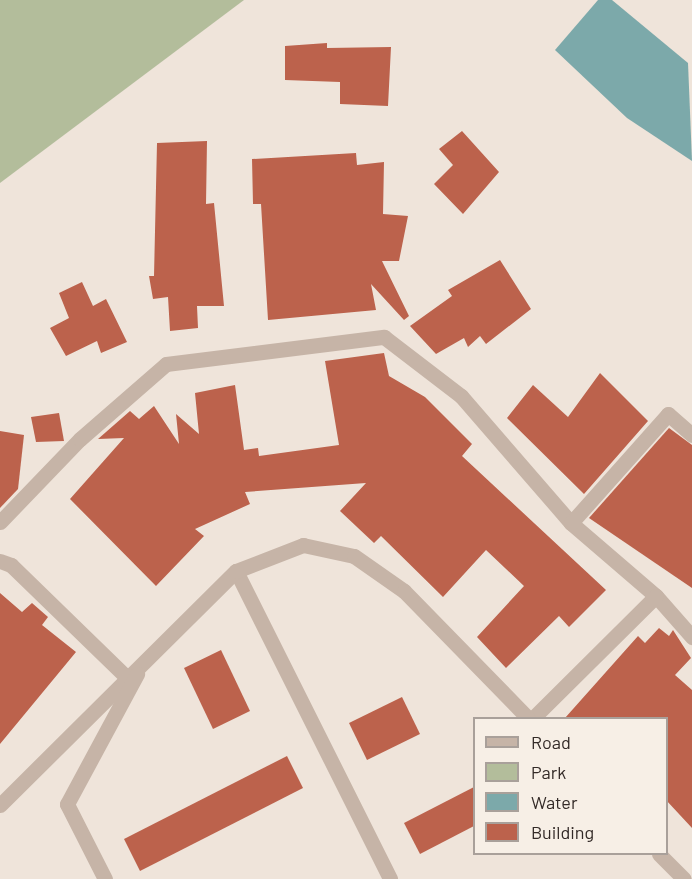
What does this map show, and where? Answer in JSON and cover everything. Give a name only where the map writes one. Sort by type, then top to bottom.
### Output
[{"type":"street","points":[[0,522],[80,439],[166,364],[384,337],[461,396],[571,523],[656,596],[692,637]]},
{"type":"street","points":[[571,523],[668,414],[692,435]]},
{"type":"street","points":[[0,805],[145,658],[236,572],[303,545],[354,556],[404,591],[527,717]]},
{"type":"street","points":[[0,561],[11,565],[126,677]]},
{"type":"street","points":[[236,572],[390,879]]},
{"type":"street","points":[[534,717],[656,596]]},
{"type":"street","points":[[105,879],[67,804],[145,658]]},
{"type":"street","points":[[660,855],[684,879]]},
{"type":"green space","points":[[0,0],[244,0],[0,183]]},
{"type":"water","points":[[598,0],[612,0],[688,63],[692,161],[627,118],[555,50]]},
{"type":"building","points":[[327,43],[327,48],[391,47],[388,106],[340,104],[340,82],[285,80],[285,46]]},
{"type":"building","points":[[462,131],[499,172],[463,214],[434,184],[453,165],[439,149]]},
{"type":"building","points":[[207,141],[206,204],[214,203],[224,306],[197,306],[198,328],[170,331],[168,297],[153,299],[149,276],[154,276],[157,143]]},
{"type":"building","points":[[356,153],[357,165],[384,162],[383,214],[408,216],[399,261],[382,261],[409,316],[404,320],[371,284],[376,310],[268,320],[261,204],[253,204],[252,159]]},
{"type":"building","points":[[500,260],[531,309],[486,344],[480,336],[468,347],[464,338],[436,354],[410,326],[452,296],[448,290]]},
{"type":"building","points":[[82,282],[93,306],[106,299],[127,342],[101,353],[97,341],[66,356],[50,328],[69,318],[59,293]]},
{"type":"building","points":[[384,353],[389,376],[425,397],[472,444],[462,456],[606,590],[569,627],[559,616],[506,668],[477,637],[524,586],[486,550],[443,597],[381,536],[374,543],[340,511],[366,483],[245,492],[250,504],[195,529],[204,536],[156,586],[70,499],[124,438],[98,439],[130,411],[139,419],[154,406],[179,444],[176,414],[199,434],[195,393],[235,385],[244,450],[258,448],[259,456],[339,445],[325,361]]},
{"type":"building","points":[[600,373],[648,421],[584,494],[507,418],[533,385],[568,417]]},
{"type":"building","points":[[59,413],[64,441],[36,442],[31,417]]},
{"type":"building","points":[[669,428],[692,445],[692,588],[589,518]]},
{"type":"building","points":[[0,431],[24,435],[18,489],[0,508]]},
{"type":"building","points":[[0,593],[22,612],[32,603],[48,617],[42,625],[76,652],[0,744]]},
{"type":"building","points":[[659,628],[669,636],[673,630],[691,658],[675,675],[692,690],[692,828],[668,802],[668,717],[566,717],[638,636],[645,643]]},
{"type":"building","points":[[221,650],[250,711],[213,729],[184,668]]},
{"type":"building","points":[[402,697],[420,734],[367,760],[349,723]]},
{"type":"building","points":[[287,756],[303,788],[140,871],[124,839]]},
{"type":"building","points":[[473,788],[473,827],[420,854],[404,823]]}]
